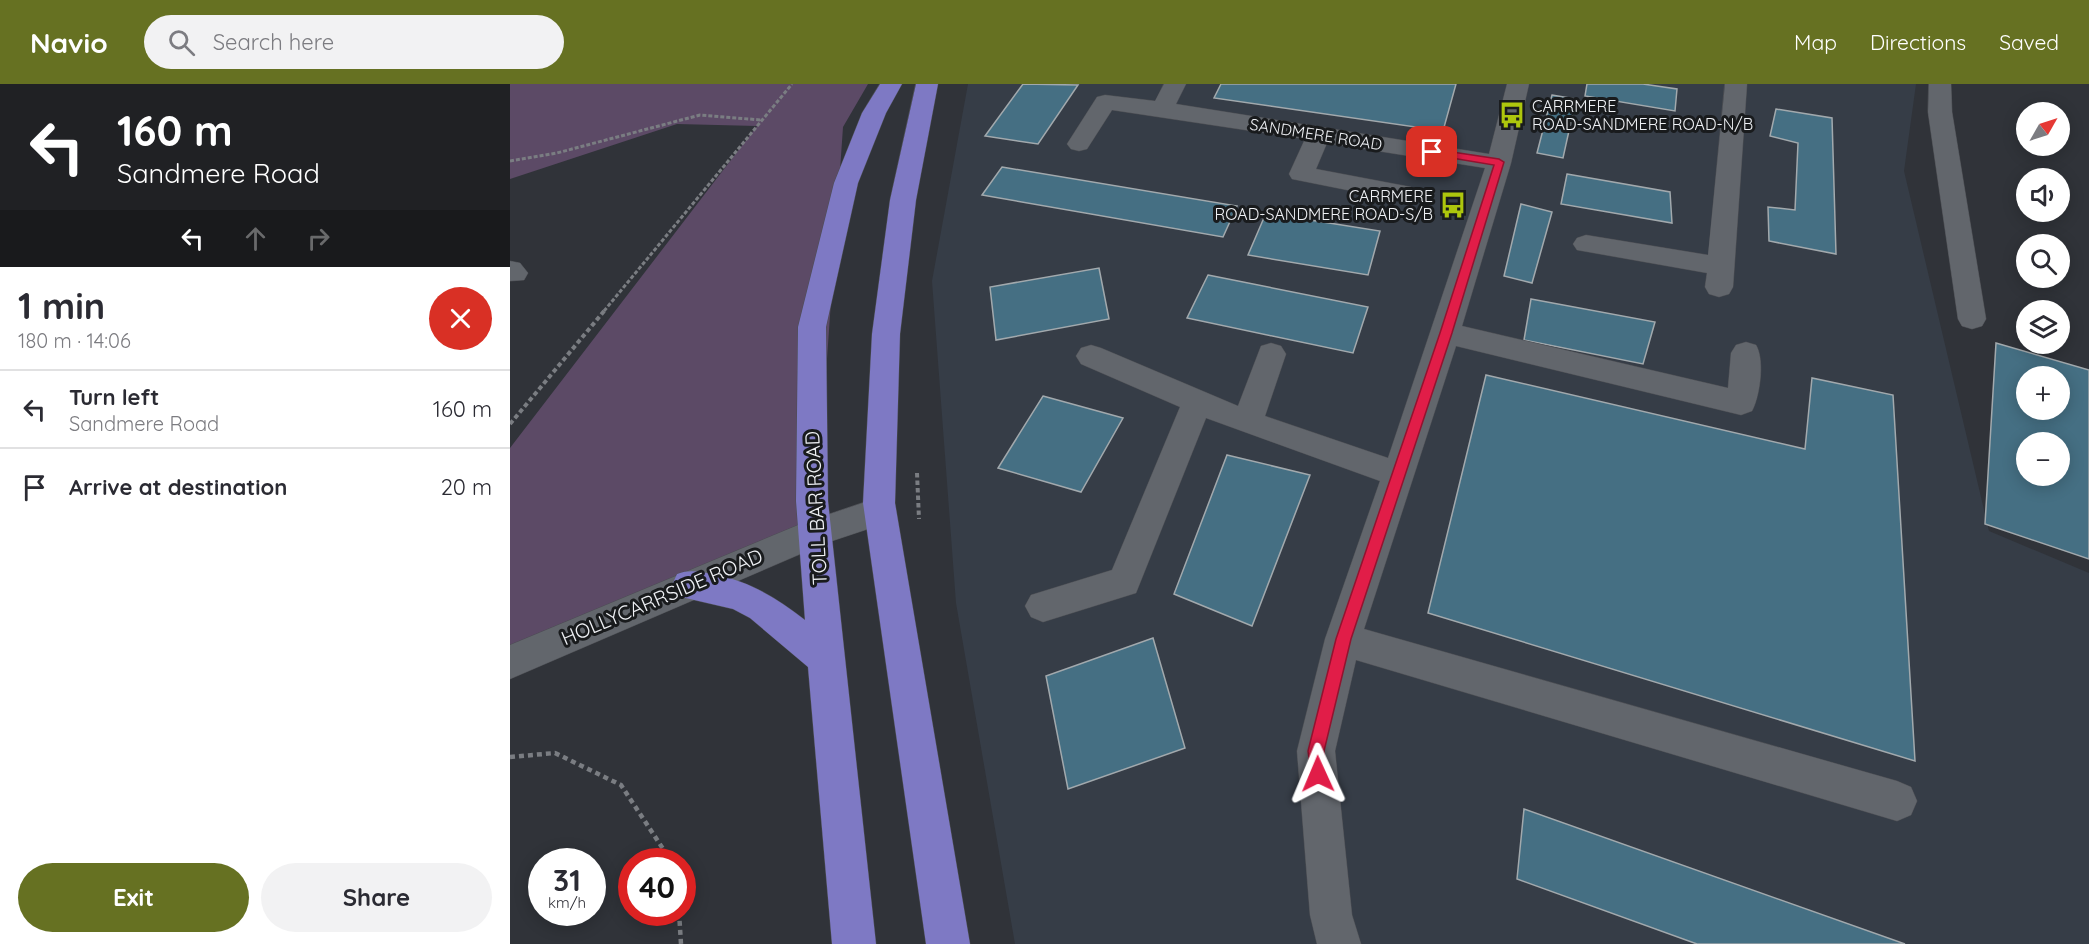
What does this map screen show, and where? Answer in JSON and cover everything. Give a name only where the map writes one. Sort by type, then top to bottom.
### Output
[{"type":"main road","name":"TOLL BAR ROAD","points":[[854,944],[812,501],[812,327],[846,183],[874,113],[891,84]]},
{"type":"main road","points":[[927,84],[903,200],[886,334],[880,511],[948,944]]},
{"type":"main road","points":[[689,585],[739,595],[762,607],[827,660]]},
{"type":"street","points":[[1162,109],[1175,84]]},
{"type":"street","points":[[1339,944],[1331,915],[1316,751],[1343,639],[1446,333],[1499,162],[1518,84]]},
{"type":"street","points":[[1587,244],[1720,277],[1736,84]]},
{"type":"street","points":[[1940,84],[1940,112],[1972,319]]},
{"type":"street","name":"SANDMERE ROAD","points":[[1079,144],[1105,102],[1499,162]]},
{"type":"street","points":[[1319,134],[1301,174],[1402,193]]},
{"type":"street","points":[[1446,333],[1741,403],[1746,353]]},
{"type":"street","points":[[1247,423],[1272,354]]},
{"type":"street","points":[[1091,357],[1247,423],[1397,474]]},
{"type":"street","points":[[1043,606],[1124,582],[1197,402]]},
{"type":"street","name":"HOLLYCARRSIDE ROAD","points":[[510,662],[815,532],[880,511]]},
{"type":"street","points":[[1343,639],[1897,801]]},
{"type":"path","points":[[510,424],[792,84]]},
{"type":"path","points":[[510,161],[556,153],[700,115],[761,120]]},
{"type":"path","points":[[917,465],[919,524]]},
{"type":"path","points":[[510,757],[555,753],[621,785],[662,848]]},
{"type":"path","points":[[680,926],[681,944]]},
{"type":"shaded area","points":[[510,84],[868,84],[843,127],[815,533],[510,662],[510,448],[757,126],[677,124],[510,179]]},
{"type":"shaded area","points":[[968,84],[1916,84],[1904,171],[1989,531],[2089,573],[2089,944],[1015,944],[956,603],[932,281]]},
{"type":"building","points":[[1023,84],[1078,85],[1038,144],[985,136]]},
{"type":"building","points":[[1221,84],[1456,84],[1443,131],[1214,98]]},
{"type":"building","points":[[1587,84],[1643,84],[1677,89],[1675,111],[1585,96]]},
{"type":"building","points":[[1552,95],[1576,99],[1563,158],[1537,153]]},
{"type":"building","points":[[1776,109],[1832,118],[1836,254],[1769,241],[1768,207],[1795,210],[1798,143],[1770,136]]},
{"type":"building","points":[[1002,167],[1237,206],[1223,237],[982,195]]},
{"type":"building","points":[[1567,174],[1670,192],[1672,223],[1561,204]]},
{"type":"building","points":[[1521,204],[1552,212],[1532,283],[1504,276]]},
{"type":"building","points":[[1266,213],[1380,231],[1368,275],[1248,255]]},
{"type":"building","points":[[1099,268],[1109,319],[996,340],[990,287]]},
{"type":"building","points":[[1208,275],[1368,307],[1353,353],[1187,318]]},
{"type":"building","points":[[1531,299],[1655,322],[1643,364],[1524,340]]},
{"type":"building","points":[[1996,343],[2016,349],[2016,354],[2034,354],[2089,370],[2089,559],[1985,524]]},
{"type":"building","points":[[1486,375],[1805,449],[1812,378],[1893,395],[1915,761],[1428,613]]},
{"type":"building","points":[[1043,396],[1123,418],[1081,492],[998,468]]},
{"type":"building","points":[[1227,455],[1310,475],[1252,626],[1174,594]]},
{"type":"building","points":[[1153,638],[1185,748],[1068,789],[1046,676]]},
{"type":"building","points":[[1524,809],[1905,944],[1697,944],[1517,879]]},
{"type":"place","name":"CARRMERE ROAD-SANDMERE ROAD-N/B","points":[[1512,115]]},
{"type":"place","name":"CARRMERE ROAD-SANDMERE ROAD-S/B","points":[[1453,205]]},
{"type":"route","points":[[1318,774],[1316,751],[1343,639],[1446,333],[1499,162],[1432,152]]}]
